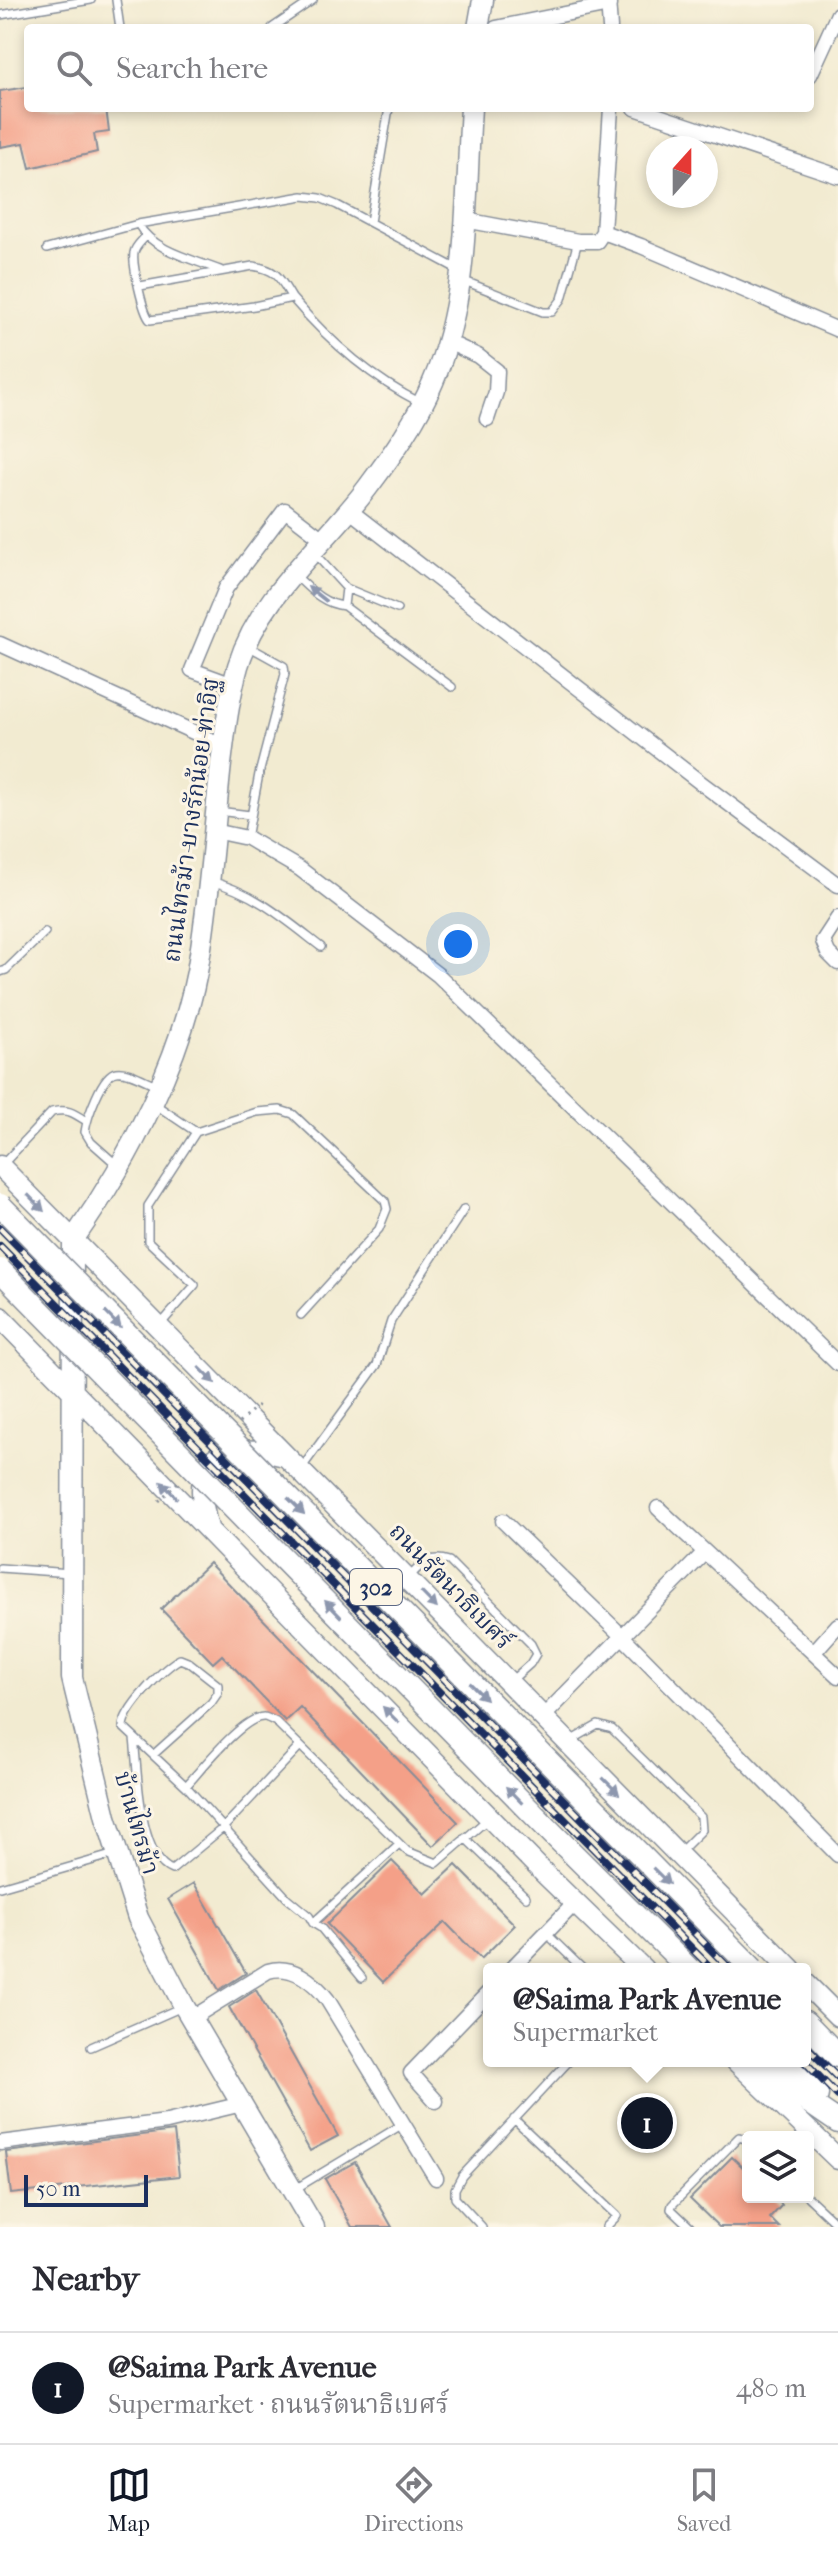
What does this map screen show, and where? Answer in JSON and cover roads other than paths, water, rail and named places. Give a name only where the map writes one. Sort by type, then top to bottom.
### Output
[{"type":"main road","points":[[479,24],[483,0]]},
{"type":"main road","name":"ถนนไทรม้า-บางรักน้อย-ท่าอิฐ","points":[[73,1240],[119,1167],[155,1094],[189,1009],[201,953],[233,685],[246,645],[268,605],[375,477],[423,404],[448,342],[461,275],[471,112]]},
{"type":"main road","name":"ถนนรัตนาธิเบศร์","points":[[0,1166],[785,1963]]},
{"type":"main road","name":"302","points":[[0,1205],[747,1963]]},
{"type":"main road","points":[[71,1389],[73,1240]]},
{"type":"main road","name":"302","points":[[0,1270],[683,1963]]},
{"type":"main road","points":[[0,1317],[637,1963]]},
{"type":"main road","name":"บ้านไทรม้า","points":[[71,1389],[72,1678],[106,1817],[138,1918],[188,2012],[314,2227]]},
{"type":"main road","points":[[209,1532],[200,1500],[202,1475],[212,1460],[228,1451],[259,1450],[293,1464]]},
{"type":"main road","points":[[811,1989],[838,2016]]},
{"type":"main road","points":[[811,2028],[838,2056]]},
{"type":"main road","points":[[742,2067],[838,2159]]},
{"type":"main road","points":[[758,2067],[838,2122]]},
{"type":"main road","points":[[788,2067],[838,2116]]},
{"type":"street","points":[[514,24],[608,3],[610,24]]},
{"type":"street","points":[[814,66],[838,14]]},
{"type":"street","points":[[465,220],[578,241],[597,241],[603,232],[611,112]]},
{"type":"street","points":[[647,112],[838,176]]},
{"type":"street","points":[[603,232],[838,330]]},
{"type":"street","points":[[448,342],[478,356],[497,371],[496,392],[487,419]]},
{"type":"street","points":[[233,685],[192,670],[226,588],[285,510],[318,546]]},
{"type":"street","points":[[349,510],[701,783],[838,885]]},
{"type":"street","points":[[0,644],[224,746]]},
{"type":"street","points":[[215,821],[300,869],[438,975],[838,1364]]},
{"type":"street","points":[[838,918],[823,941],[828,953],[838,963]]},
{"type":"street","points":[[658,1508],[838,1676]]},
{"type":"street","points":[[503,1521],[621,1635],[838,1855]]},
{"type":"street","points":[[543,1717],[705,1552]]},
{"type":"street","points":[[813,1653],[838,1625]]},
{"type":"street","points":[[518,1963],[575,1903]]},
{"type":"street","points":[[188,2012],[268,1971],[280,1968],[306,1978],[327,1999],[436,2178]]},
{"type":"street","points":[[436,2101],[411,2073],[483,1998]]},
{"type":"street","points":[[0,2143],[167,2122],[242,2104]]},
{"type":"lane","points":[[0,15],[91,0]]},
{"type":"lane","points":[[116,0],[119,24]]},
{"type":"lane","points":[[278,24],[313,0]]},
{"type":"lane","points":[[370,222],[388,112]]},
{"type":"lane","points":[[47,249],[138,224],[303,196],[320,198],[370,222],[461,275],[543,312],[552,312],[562,299],[578,241]]},
{"type":"lane","points":[[138,224],[145,237],[164,248],[220,270]]},
{"type":"lane","points":[[145,237],[134,253],[147,318],[157,321],[292,298]]},
{"type":"lane","points":[[140,286],[163,284],[220,270],[253,266],[269,269],[278,275],[310,320],[367,371],[423,404]]},
{"type":"lane","points":[[318,546],[346,588],[397,609]]},
{"type":"lane","points":[[293,574],[322,600],[344,606],[452,687]]},
{"type":"lane","points":[[344,606],[346,588]]},
{"type":"lane","points":[[246,645],[276,659],[284,666],[285,674],[247,838]]},
{"type":"lane","points":[[215,821],[250,815]]},
{"type":"lane","points":[[208,881],[233,887],[269,907],[321,947]]},
{"type":"lane","points":[[0,972],[6,970],[45,932]]},
{"type":"lane","points":[[119,1167],[87,1137],[86,1121],[107,1076],[115,1072],[124,1072],[155,1094],[196,1132]]},
{"type":"lane","points":[[0,1166],[52,1112],[62,1109],[71,1111],[86,1121]]},
{"type":"lane","points":[[159,1327],[195,1285],[148,1241],[148,1206],[196,1132],[267,1110],[293,1114],[385,1201],[387,1209],[379,1229],[301,1315]]},
{"type":"lane","points":[[293,1464],[377,1365],[391,1321],[464,1209]]},
{"type":"lane","points":[[408,1578],[427,1560],[437,1557],[449,1561],[531,1644],[536,1654],[530,1664],[508,1683]]},
{"type":"lane","points":[[0,1568],[73,1573]]},
{"type":"lane","points":[[153,1755],[211,1703],[218,1693],[218,1685],[180,1659],[171,1664],[123,1718],[123,1727],[186,1786],[287,1898],[321,1928],[362,1978]]},
{"type":"lane","points":[[186,1786],[228,1740],[254,1719],[265,1717],[276,1722],[407,1851],[437,1863],[491,1816]]},
{"type":"lane","points":[[568,1742],[598,1725],[612,1729],[701,1817],[702,1830],[678,1854]]},
{"type":"lane","points":[[134,1738],[147,1840],[162,1866],[172,1870],[224,1827],[300,1746]]},
{"type":"lane","points":[[465,1838],[526,1897]]},
{"type":"lane","points":[[313,1923],[399,1844]]},
{"type":"lane","points":[[0,1887],[118,1854]]},
{"type":"lane","points":[[546,1933],[577,1963]]},
{"type":"lane","points":[[91,2047],[188,2012]]},
{"type":"lane","points":[[482,2227],[459,2205],[455,2189],[462,2176],[563,2067]]},
{"type":"lane","points":[[514,2119],[617,2216],[606,2227]]},
{"type":"lane","points":[[294,2189],[403,2124]]},
{"type":"lane","points":[[690,2227],[671,2207],[739,2137],[742,2138]]},
{"type":"lane","points":[[814,2203],[838,2225]]},
{"type":"railway","points":[[0,1228],[724,1963]]},
{"type":"railway","points":[[0,1246],[706,1963]]},
{"type":"railway","points":[[811,2051],[838,2078]]},
{"type":"railway","points":[[810,2067],[838,2096]]},
{"type":"place","name":"@Saima Park Avenue","points":[[647,2123]]}]
